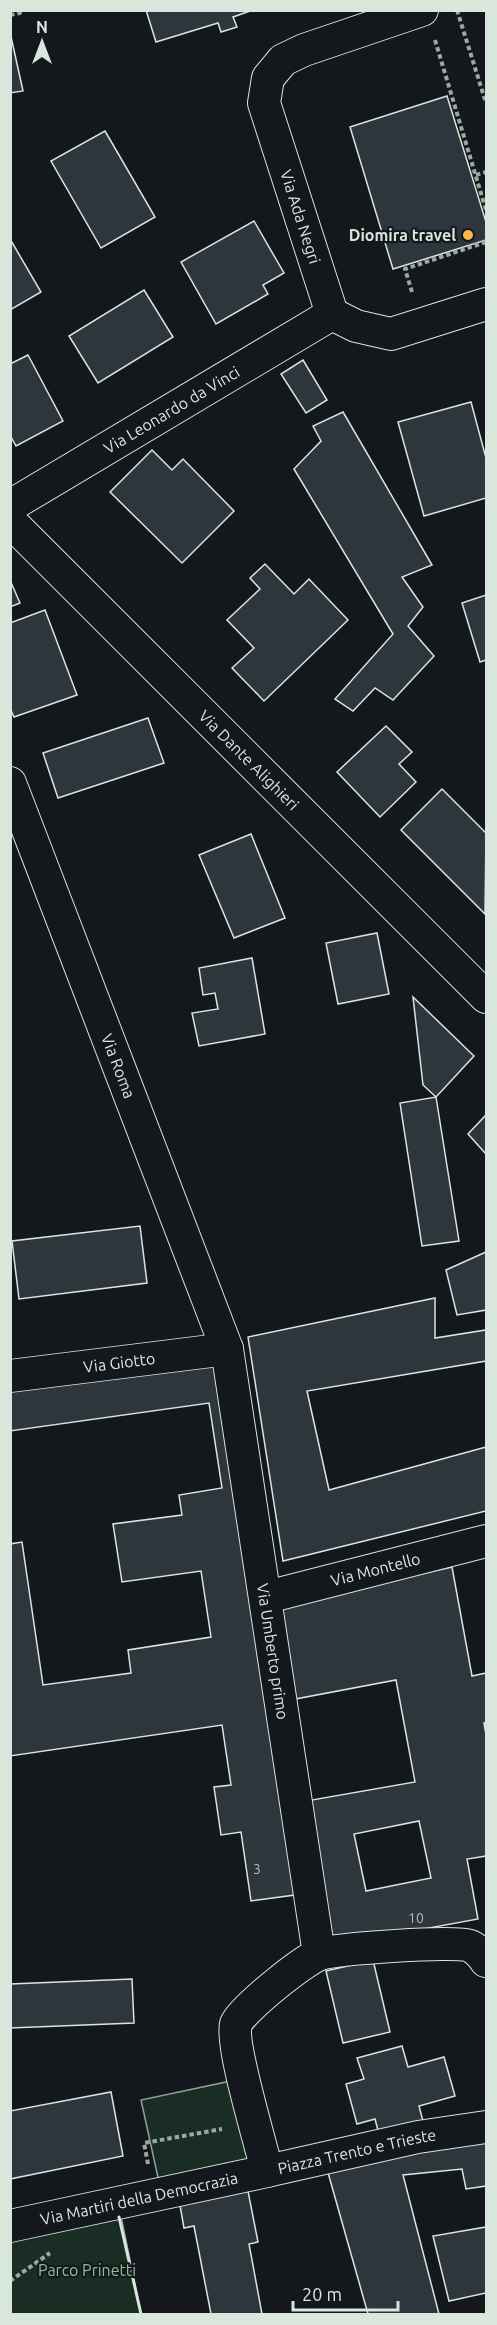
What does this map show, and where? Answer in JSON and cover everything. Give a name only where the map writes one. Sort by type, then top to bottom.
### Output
[{"type":"street","name":"Via Ada Negri","points":[[332,314],[264,103],[268,78],[283,60],[330,41],[368,19],[427,21]]},
{"type":"street","points":[[332,314],[356,326],[392,334],[486,304]]},
{"type":"street","name":"Via Leonardo da Vinci","points":[[10,506],[332,314]]},
{"type":"street","name":"Via Dante Alighieri","points":[[10,522],[486,997]]},
{"type":"street","name":"Via Roma","points":[[10,783],[227,1349]]},
{"type":"street","name":"Via Giotto","points":[[10,1376],[227,1349]]},
{"type":"street","name":"Via Umberto primo","points":[[227,1349],[267,1597],[319,1954]]},
{"type":"street","name":"Via Montello","points":[[267,1597],[486,1541]]},
{"type":"street","points":[[319,1954],[417,1944],[456,1944],[471,1946],[486,1961]]},
{"type":"street","name":"Piazza Trento e Trieste","points":[[319,1954],[256,2001],[237,2022],[237,2050],[267,2170],[418,2137],[486,2127]]},
{"type":"street","name":"Via Martiri della Democrazia","points":[[10,2226],[267,2170]]},
{"type":"path","points":[[10,15],[20,13],[20,10]]},
{"type":"path","points":[[458,10],[486,103]]},
{"type":"path","points":[[427,21],[486,210]]},
{"type":"path","points":[[476,175],[486,172]]},
{"type":"path","points":[[405,269],[486,243]]},
{"type":"path","points":[[154,2195],[144,2143],[255,2123]]},
{"type":"green space","points":[[231,2081],[249,2163],[159,2182],[141,2100]]},
{"type":"green space","name":"Parco Prinetti","points":[[121,2216],[141,2314],[11,2314],[11,2240]]},
{"type":"building","points":[[146,10],[253,10],[233,17],[237,27],[221,32],[218,23],[156,42]]},
{"type":"building","points":[[10,32],[23,91],[10,93]]},
{"type":"building","points":[[447,96],[486,222],[486,240],[393,269],[350,127]]},
{"type":"building","points":[[105,131],[155,217],[101,248],[51,161]]},
{"type":"building","points":[[254,221],[284,273],[263,285],[268,294],[216,324],[181,262]]},
{"type":"building","points":[[10,239],[41,292],[10,310]]},
{"type":"building","points":[[144,290],[173,337],[98,383],[69,336]]},
{"type":"building","points":[[28,355],[63,421],[16,446],[10,435],[10,364]]},
{"type":"building","points":[[303,360],[327,400],[306,413],[281,374]]},
{"type":"building","points":[[471,402],[486,458],[486,498],[424,516],[398,422]]},
{"type":"building","points":[[343,412],[432,565],[402,577],[423,607],[408,626],[434,656],[393,700],[375,688],[353,711],[335,699],[393,634],[294,469],[321,441],[313,426]]},
{"type":"building","points":[[152,450],[172,470],[183,459],[234,511],[182,563],[110,492]]},
{"type":"building","points":[[265,564],[294,594],[309,579],[348,620],[264,701],[232,668],[254,648],[227,620],[260,589],[250,578]]},
{"type":"building","points":[[10,580],[20,603],[10,607]]},
{"type":"building","points":[[486,595],[486,660],[480,662],[462,603]]},
{"type":"building","points":[[45,610],[77,695],[14,717],[10,708],[10,623]]},
{"type":"building","points":[[148,718],[164,763],[58,798],[43,753]]},
{"type":"building","points":[[386,726],[412,752],[399,764],[416,782],[380,817],[337,772]]},
{"type":"building","points":[[442,789],[486,833],[485,914],[401,830]]},
{"type":"building","points":[[251,834],[285,918],[234,938],[199,855]]},
{"type":"building","points":[[377,933],[389,994],[338,1004],[326,943]]},
{"type":"building","points":[[252,958],[265,1034],[199,1046],[192,1013],[218,1009],[215,993],[203,995],[199,968]]},
{"type":"building","points":[[413,997],[474,1056],[436,1097],[423,1085]]},
{"type":"building","points":[[436,1097],[459,1241],[422,1246],[400,1103]]},
{"type":"building","points":[[486,1115],[486,1154],[468,1134]]},
{"type":"building","points":[[140,1226],[147,1283],[19,1299],[12,1241]]},
{"type":"building","points":[[486,1252],[486,1310],[457,1315],[446,1270]]},
{"type":"building","points":[[435,1298],[435,1338],[486,1330],[486,1361],[307,1391],[329,1490],[486,1447],[486,1511],[283,1561],[248,1337]]},
{"type":"building","points":[[226,1355],[302,1894],[251,1901],[241,1832],[221,1835],[214,1787],[231,1785],[222,1725],[10,1756],[10,1544],[22,1542],[43,1685],[131,1673],[128,1650],[211,1637],[201,1571],[122,1582],[113,1524],[182,1515],[179,1495],[222,1488],[209,1403],[10,1431],[10,1385]]},
{"type":"building","points":[[452,1567],[472,1676],[486,1673],[486,1722],[484,1723],[486,1735],[486,1856],[467,1859],[478,1919],[332,1946],[306,1801],[415,1782],[396,1680],[290,1700],[277,1606]],"holes":[[[419,1821],[431,1878],[366,1891],[354,1834]]]},
{"type":"building","points":[[373,1960],[390,2032],[343,2043],[326,1971]]},
{"type":"building","points":[[132,1979],[134,2023],[10,2028],[10,1984]]},
{"type":"building","points":[[402,2046],[408,2067],[444,2057],[455,2096],[419,2106],[425,2129],[381,2142],[375,2119],[357,2124],[346,2084],[364,2079],[357,2058]]},
{"type":"building","points":[[111,2092],[123,2156],[10,2179],[10,2111]]},
{"type":"building","points":[[486,2132],[486,2186],[466,2189],[462,2169],[403,2175],[439,2314],[368,2314],[325,2162]]},
{"type":"building","points":[[246,2181],[258,2242],[249,2244],[262,2314],[211,2314],[194,2226],[184,2228],[178,2194]]},
{"type":"building","points":[[486,2227],[486,2293],[449,2301],[433,2236]]},
{"type":"wall","points":[[119,2217],[141,2314]]},
{"type":"place","name":"Diomira travel","points":[[468,235]]}]
